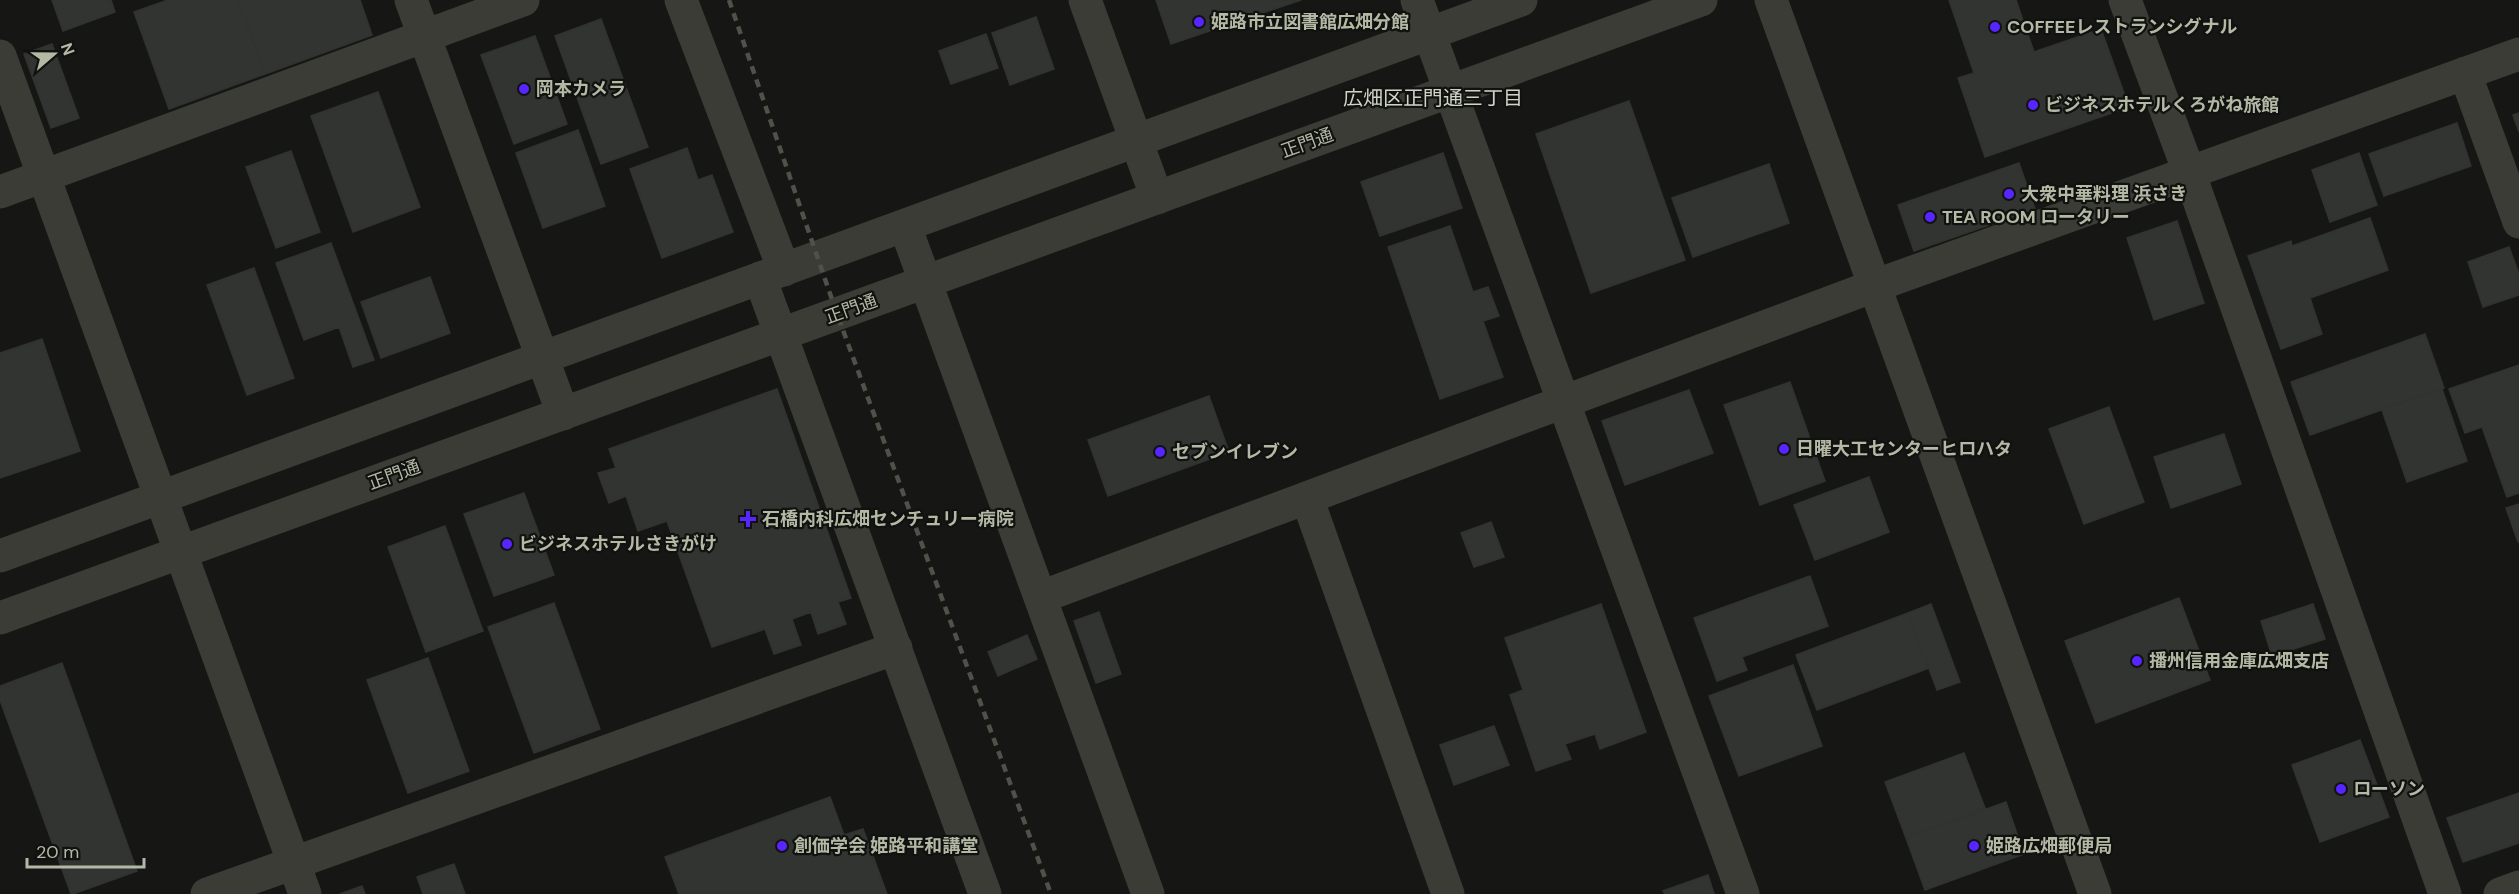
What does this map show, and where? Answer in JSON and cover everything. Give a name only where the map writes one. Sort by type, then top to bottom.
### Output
[{"type":"street","points":[[411,0],[563,414]]},
{"type":"street","points":[[0,192],[523,0]]},
{"type":"street","points":[[681,0],[772,274],[782,334],[985,894]]},
{"type":"street","points":[[1085,0],[1157,198]]},
{"type":"street","points":[[1417,0],[1743,894]]},
{"type":"street","points":[[0,556],[1521,0]]},
{"type":"street","name":"正門通","points":[[0,618],[1701,0]]},
{"type":"street","points":[[1771,0],[2095,894]]},
{"type":"street","points":[[2125,0],[2189,172],[2445,894]]},
{"type":"street","points":[[1041,597],[1874,286],[2519,54]]},
{"type":"street","points":[[0,56],[305,894]]},
{"type":"street","points":[[2465,73],[2519,222]]},
{"type":"street","points":[[905,226],[1148,894]]},
{"type":"street","points":[[1307,498],[1448,894]]},
{"type":"street","points":[[207,894],[896,648]]},
{"type":"street","points":[[2500,894],[2519,887]]},
{"type":"building","points":[[52,0],[111,0],[115,12],[63,31]]},
{"type":"building","points":[[168,0],[238,0],[265,74],[169,109],[134,12]]},
{"type":"building","points":[[238,0],[360,0],[372,35],[265,74]]},
{"type":"building","name":"姫路市立図書館広畑分館","points":[[1156,0],[1301,0],[1171,44]]},
{"type":"building","points":[[1949,0],[2016,0],[2034,52],[2101,29],[2129,107],[1985,157],[1958,78],[1974,73]]},
{"type":"building","points":[[1036,17],[1054,69],[1010,85],[992,33]]},
{"type":"building","points":[[601,19],[648,147],[601,164],[555,36]]},
{"type":"building","points":[[986,34],[998,68],[951,84],[939,51]]},
{"type":"building","points":[[535,36],[567,124],[514,144],[481,55]]},
{"type":"building","points":[[52,44],[79,118],[51,128],[24,54]]},
{"type":"building","points":[[378,92],[420,207],[353,232],[311,116]]},
{"type":"building","points":[[1629,101],[1685,260],[1591,293],[1536,134]]},
{"type":"building","points":[[2519,113],[2519,132],[2513,115]]},
{"type":"building","points":[[2457,123],[2471,166],[2384,196],[2369,154]]},
{"type":"building","points":[[578,130],[605,206],[543,228],[516,153]]},
{"type":"building","points":[[687,148],[698,180],[712,175],[733,232],[662,258],[630,169]]},
{"type":"building","points":[[291,151],[320,232],[276,248],[246,167]]},
{"type":"building","points":[[1443,153],[1462,208],[1380,236],[1361,182]]},
{"type":"building","points":[[2359,153],[2377,205],[2330,222],[2312,170]]},
{"type":"building","points":[[2019,163],[2035,209],[1914,251],[1898,205]]},
{"type":"building","points":[[1769,164],[1789,223],[1693,257],[1672,198]]},
{"type":"building","points":[[2370,218],[2388,270],[2310,298],[2322,334],[2281,349],[2248,256],[2291,241],[2292,246]]},
{"type":"building","points":[[2177,221],[2204,303],[2154,320],[2127,238]]},
{"type":"building","points":[[1450,226],[1473,292],[1488,287],[1499,316],[1483,321],[1503,377],[1440,399],[1388,247]]},
{"type":"building","points":[[331,243],[374,360],[353,367],[339,327],[304,340],[276,263]]},
{"type":"building","points":[[2509,247],[2519,274],[2519,295],[2483,307],[2468,262]]},
{"type":"building","points":[[254,268],[294,378],[247,395],[207,285]]},
{"type":"building","points":[[430,277],[450,333],[381,358],[361,302]]},
{"type":"building","points":[[2425,334],[2444,388],[2310,435],[2291,382]]},
{"type":"building","points":[[42,339],[80,451],[0,478],[0,353]]},
{"type":"building","points":[[2519,365],[2519,493],[2507,497],[2482,427],[2465,433],[2449,389]]},
{"type":"building","points":[[1790,382],[1825,481],[1760,505],[1724,405]]},
{"type":"building","points":[[777,389],[851,598],[838,602],[846,624],[818,634],[811,612],[792,619],[801,645],[774,654],[765,629],[712,647],[667,521],[638,531],[626,496],[609,503],[598,473],[616,468],[609,449]]},
{"type":"building","points":[[2442,389],[2467,461],[2407,482],[2382,410]]},
{"type":"building","points":[[1689,390],[1713,453],[1625,485],[1602,421]]},
{"type":"building","points":[[1209,396],[1229,452],[1108,496],[1088,440]]},
{"type":"building","points":[[2109,407],[2144,502],[2084,524],[2049,429]]},
{"type":"building","points":[[2224,434],[2241,484],[2171,508],[2154,457]]},
{"type":"building","points":[[1869,477],[1889,532],[1815,560],[1794,505]]},
{"type":"building","points":[[524,493],[554,575],[494,596],[464,514]]},
{"type":"building","points":[[2519,504],[2519,542],[2518,542],[2506,508]]},
{"type":"building","points":[[1491,522],[1504,557],[1474,567],[1461,533]]},
{"type":"building","points":[[445,526],[483,631],[426,652],[388,547]]},
{"type":"building","points":[[1810,576],[1828,626],[1742,657],[1747,670],[1717,681],[1694,618]]},
{"type":"building","name":"播州信用金庫広畑支店","points":[[2179,598],[2210,680],[2096,723],[2065,641]]},
{"type":"building","points":[[554,603],[600,729],[534,753],[488,627]]},
{"type":"building","points":[[1601,604],[1646,732],[1600,749],[1595,734],[1565,744],[1571,759],[1536,771],[1510,695],[1523,690],[1505,638]]},
{"type":"building","points":[[1931,604],[1960,682],[1937,690],[1908,613]]},
{"type":"building","points":[[2313,604],[2325,639],[2272,656],[2261,621]]},
{"type":"building","points":[[1099,612],[1121,674],[1096,683],[1074,621]]},
{"type":"building","points":[[1908,613],[1929,668],[1817,710],[1796,655]]},
{"type":"building","points":[[1027,635],[1037,659],[998,676],[988,652]]},
{"type":"building","points":[[428,658],[469,771],[408,793],[367,680]]},
{"type":"building","points":[[62,663],[137,871],[73,894],[71,894],[0,700],[0,686]]},
{"type":"building","points":[[1793,665],[1822,746],[1739,776],[1709,696]]},
{"type":"building","points":[[1494,726],[1509,765],[1454,785],[1440,745]]},
{"type":"building","points":[[2360,740],[2389,817],[2320,842],[2292,765]]},
{"type":"building","points":[[1964,753],[1985,808],[1906,838],[1885,782]]},
{"type":"building","points":[[2519,793],[2519,843],[2463,862],[2447,818]]},
{"type":"building","name":"創価学会 姫路平和講堂","points":[[830,797],[844,835],[863,829],[887,894],[679,894],[665,857]]},
{"type":"building","points":[[2006,802],[2024,854],[1925,890],[1906,838]]},
{"type":"building","points":[[454,864],[465,894],[423,894],[417,877]]},
{"type":"building","points":[[1708,875],[1714,894],[1665,894],[1663,891]]},
{"type":"building","points":[[362,886],[365,894],[340,894]]},
{"type":"railway","points":[[729,0],[837,314],[1051,894]]},
{"type":"place","name":"姫路市立図書館広畑分館","points":[[1199,22]]},
{"type":"place","name":"COFFEEレストランシグナル","points":[[1995,27]]},
{"type":"place","name":"岡本カメラ","points":[[524,89]]},
{"type":"place","name":"ビジネスホテルくろがね旅館","points":[[2033,105]]},
{"type":"place","name":"大衆中華料理 浜さき","points":[[2009,194]]},
{"type":"place","name":"TEA ROOM ロータリー","points":[[1930,217]]},
{"type":"place","name":"日曜大工センターヒロハタ","points":[[1784,449]]},
{"type":"place","name":"セブンイレブン","points":[[1160,452]]},
{"type":"place","name":"石橋内科広畑センチュリー病院","points":[[748,519]]},
{"type":"place","name":"ビジネスホテルさきがけ","points":[[507,544]]},
{"type":"place","name":"播州信用金庫広畑支店","points":[[2137,661]]},
{"type":"place","name":"ローソン","points":[[2341,789]]},
{"type":"place","name":"創価学会 姫路平和講堂","points":[[782,846]]},
{"type":"place","name":"姫路広畑郵便局","points":[[1974,846]]},
{"type":"district","name":"広畑区正門通三丁目","points":[[1433,98]]}]
